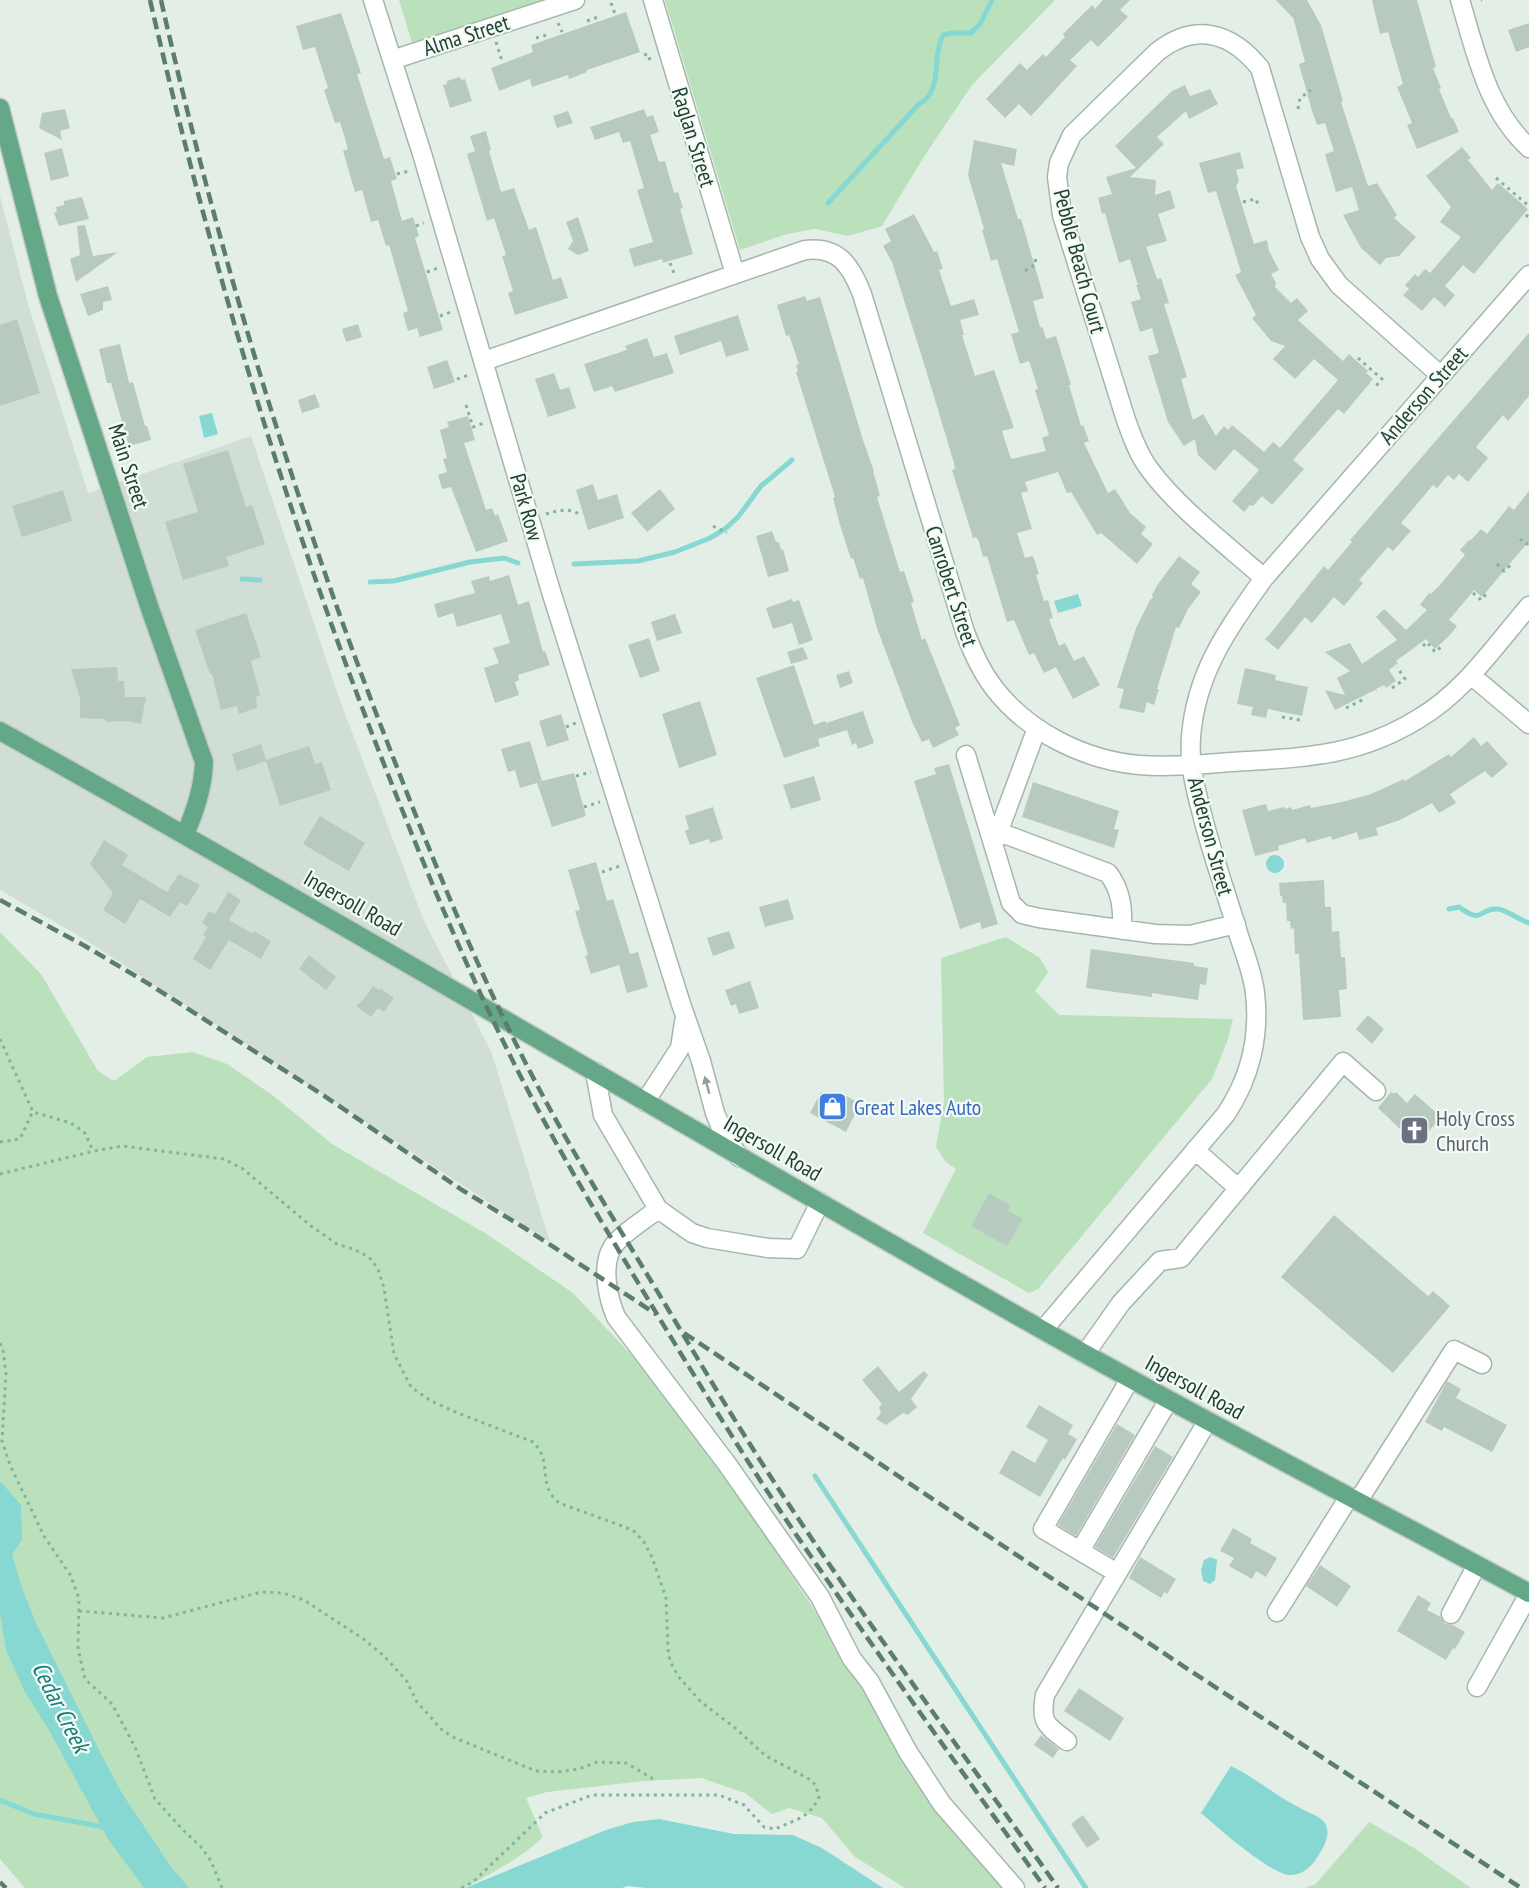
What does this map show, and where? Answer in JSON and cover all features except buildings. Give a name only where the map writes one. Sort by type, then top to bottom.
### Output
[{"type":"main road","name":"Main Street","points":[[0,108],[3,135],[48,296],[149,606],[204,762],[203,782],[197,808],[185,834]]},
{"type":"main road","name":"Ingersoll Road","points":[[0,731],[185,834],[739,1157],[1042,1330],[1168,1401],[1529,1594]]},
{"type":"street","name":"Park Row","points":[[373,0],[484,361],[550,588],[701,1061],[715,1113],[723,1132],[739,1157]]},
{"type":"street","name":"Raglan Street","points":[[652,0],[735,274]]},
{"type":"street","points":[[1460,0],[1486,85],[1502,117],[1529,148]]},
{"type":"street","name":"Alma Street","points":[[392,60],[580,6]]},
{"type":"street","name":"Pebble Beach Court","points":[[1264,578],[1170,494],[1147,465],[1132,435],[1062,215],[1057,177],[1062,156],[1072,135],[1158,51],[1182,36],[1197,34],[1227,39],[1240,47],[1260,68],[1310,237],[1320,259],[1349,295],[1440,375]]},
{"type":"street","name":"Canrobert Street","points":[[484,361],[812,249],[836,255],[847,263],[855,275],[862,294],[964,632],[979,664],[993,687],[1007,703],[1037,728],[1080,751],[1107,759],[1138,765],[1191,764],[1314,756],[1370,744],[1407,726],[1433,710],[1455,692],[1529,606]]},
{"type":"street","name":"Anderson Street","points":[[1042,1330],[1196,1150],[1237,1098],[1249,1069],[1254,1044],[1255,994],[1236,924],[1205,827],[1191,764],[1191,737],[1196,707],[1211,660],[1234,619],[1264,578],[1529,274]]},
{"type":"street","points":[[1471,675],[1529,724]]},
{"type":"street","points":[[996,839],[1037,728]]},
{"type":"street","points":[[966,755],[996,839],[1011,903],[1022,914],[1155,934],[1190,935],[1236,924]]},
{"type":"street","points":[[996,839],[1108,873],[1115,882],[1120,896],[1122,930]]},
{"type":"street","name":"Park Row","points":[[645,1102],[680,1048],[684,1036],[684,1013]]},
{"type":"street","points":[[1085,1354],[1121,1303],[1160,1261],[1181,1258],[1343,1062],[1376,1091]]},
{"type":"street","points":[[595,1072],[603,1115],[658,1209],[692,1233],[707,1238],[768,1248],[797,1249],[820,1202]]},
{"type":"street","points":[[1196,1150],[1238,1188]]},
{"type":"street","points":[[658,1209],[612,1248],[607,1275],[610,1298],[616,1317],[728,1464],[820,1597],[852,1659],[870,1682],[908,1752],[942,1803],[1015,1888]]},
{"type":"street","points":[[1277,1612],[1454,1350],[1482,1364]]},
{"type":"street","points":[[1117,1573],[1043,1529],[1130,1379]]},
{"type":"street","points":[[1080,1551],[1168,1401]]},
{"type":"street","points":[[1067,1741],[1046,1725],[1042,1709],[1045,1695],[1207,1422]]},
{"type":"street","points":[[1451,1614],[1477,1565]]},
{"type":"street","points":[[1477,1687],[1529,1594]]},
{"type":"path","points":[[611,3],[615,14]]},
{"type":"path","points":[[580,6],[588,22],[601,16]]},
{"type":"path","points":[[558,21],[562,32]]},
{"type":"path","points":[[533,29],[536,40],[550,34]]},
{"type":"path","points":[[495,42],[502,61]]},
{"type":"path","points":[[644,55],[648,54],[651,64]]},
{"type":"path","points":[[1299,109],[1300,98],[1311,90]]},
{"type":"path","points":[[397,174],[409,171]]},
{"type":"path","points":[[1496,178],[1529,206]]},
{"type":"path","points":[[1243,202],[1256,199],[1259,208]]},
{"type":"path","points":[[416,226],[424,223]]},
{"type":"path","points":[[1025,271],[1036,264],[1035,258]]},
{"type":"path","points":[[670,263],[674,273]]},
{"type":"path","points":[[427,272],[438,268]]},
{"type":"path","points":[[440,316],[451,312]]},
{"type":"path","points":[[1358,358],[1382,379],[1375,387]]},
{"type":"path","points":[[457,379],[471,374]]},
{"type":"path","points":[[466,405],[473,427],[486,423]]},
{"type":"path","points":[[544,514],[564,509],[573,510],[579,514]]},
{"type":"path","points":[[713,526],[727,533]]},
{"type":"path","points":[[1520,539],[1526,544],[1529,543]]},
{"type":"path","points":[[1497,564],[1504,571],[1513,565]]},
{"type":"path","points":[[1473,593],[1481,600],[1488,592]]},
{"type":"path","points":[[1423,646],[1427,642],[1435,652],[1441,647]]},
{"type":"path","points":[[1392,688],[1405,679],[1397,667]]},
{"type":"path","points":[[1346,708],[1366,698]]},
{"type":"path","points":[[1282,717],[1300,720]]},
{"type":"path","points":[[566,727],[577,723]]},
{"type":"path","points":[[576,776],[592,771]]},
{"type":"path","points":[[584,807],[601,801]]},
{"type":"path","points":[[602,872],[620,866]]},
{"type":"path","points":[[0,1039],[33,1112],[71,1124],[85,1133],[93,1151]]},
{"type":"path","points":[[0,1142],[20,1139],[33,1112]]},
{"type":"path","points":[[0,1174],[122,1146],[224,1159],[243,1169],[311,1226],[337,1244],[369,1257],[378,1269],[384,1288],[394,1354],[403,1376],[411,1387],[431,1401],[533,1442],[540,1448],[546,1487],[552,1498],[559,1503],[633,1530],[644,1542],[652,1557],[666,1598],[668,1649],[670,1661],[678,1676],[701,1702],[734,1727],[766,1756],[811,1780],[816,1786],[819,1797],[813,1808],[803,1817],[776,1828],[764,1827],[744,1805],[719,1795],[592,1795],[545,1813],[473,1882],[461,1888]]},
{"type":"path","points":[[0,1343],[6,1374],[2,1441],[10,1465],[44,1536],[71,1576],[79,1599],[78,1649],[85,1679],[112,1704],[135,1747],[155,1799],[201,1847],[211,1861],[222,1888]]},
{"type":"path","points":[[79,1611],[163,1618],[261,1592],[283,1593],[304,1600],[362,1638],[383,1655],[406,1680],[417,1702],[443,1731],[455,1738],[536,1771],[579,1770],[597,1762],[626,1763],[655,1780]]},
{"type":"shaded area","points":[[0,196],[28,304],[88,493],[251,436],[339,698],[424,921],[491,1051],[550,1242],[84,939],[0,890]]},
{"type":"green space","points":[[399,0],[543,0],[412,43]]},
{"type":"green space","points":[[665,0],[1055,0],[972,85],[925,155],[882,226],[848,236],[815,229],[787,234],[740,250]]},
{"type":"green space","points":[[0,932],[41,974],[98,1071],[114,1081],[147,1057],[193,1052],[227,1064],[271,1094],[332,1144],[485,1233],[573,1293],[635,1359],[710,1451],[857,1675],[925,1792],[1003,1888],[905,1888],[855,1857],[822,1818],[789,1808],[772,1814],[745,1793],[701,1778],[644,1781],[547,1792],[526,1798],[543,1837],[515,1859],[464,1888],[25,1888],[0,1859]]},
{"type":"green space","points":[[1006,937],[1040,958],[1048,972],[1035,991],[1059,1015],[1233,1019],[1227,1042],[1212,1079],[1038,1289],[1029,1293],[923,1233],[956,1169],[946,1162],[936,1147],[944,1101],[941,958]]},
{"type":"green space","points":[[1369,1822],[1414,1848],[1471,1888],[1305,1888],[1316,1884]]},
{"type":"water","points":[[212,413],[218,434],[204,438],[199,416]]},
{"type":"water","points":[[1078,594],[1082,606],[1058,613],[1054,601]]},
{"type":"water","points":[[1271,855],[1279,855],[1284,860],[1282,871],[1271,873],[1266,868],[1266,860]]},
{"type":"water","name":"Cedar Creek","points":[[0,1481],[21,1505],[22,1540],[12,1554],[36,1623],[123,1795],[172,1868],[189,1888],[144,1888],[108,1839],[49,1730],[24,1690],[6,1650],[0,1614]]},
{"type":"water","points":[[1210,1557],[1217,1560],[1215,1580],[1210,1584],[1203,1581],[1201,1570],[1204,1560]]},
{"type":"water","points":[[1231,1766],[1325,1823],[1327,1835],[1325,1843],[1309,1868],[1292,1875],[1272,1868],[1245,1850],[1201,1813]]},
{"type":"water","points":[[659,1819],[734,1834],[793,1835],[822,1848],[883,1888],[646,1888],[628,1886],[622,1888],[465,1888],[606,1830],[633,1822]]},
{"type":"waterway","points":[[828,203],[932,91],[943,35],[971,33],[980,24],[992,0]]},
{"type":"waterway","points":[[574,564],[638,561],[675,552],[710,538],[725,529],[738,517],[761,486],[792,460]]},
{"type":"waterway","points":[[370,582],[394,581],[470,562],[504,558],[518,563]]},
{"type":"waterway","points":[[242,579],[260,580]]},
{"type":"waterway","points":[[1449,909],[1459,907],[1473,915],[1498,909],[1529,923]]},
{"type":"waterway","points":[[815,1476],[1086,1888]]},
{"type":"waterway","points":[[0,1800],[34,1814],[109,1828]]},
{"type":"railway","points":[[150,0],[223,285],[280,472],[343,657],[378,749],[482,998],[565,1160],[733,1437],[852,1616],[1045,1888]]},
{"type":"railway","points":[[161,0],[207,188],[289,466],[352,649],[386,739],[459,921],[500,1011],[572,1149],[751,1446],[870,1622],[1058,1888]]},
{"type":"railway","points":[[0,900],[149,984],[323,1095],[462,1190],[656,1314]]},
{"type":"railway","points":[[684,1333],[1521,1888]]},
{"type":"railway","points":[[0,1882],[6,1888]]},
{"type":"place","name":"Great Lakes Auto","points":[[833,1107]]},
{"type":"place","name":"Holy Cross Church","points":[[1415,1131]]}]
